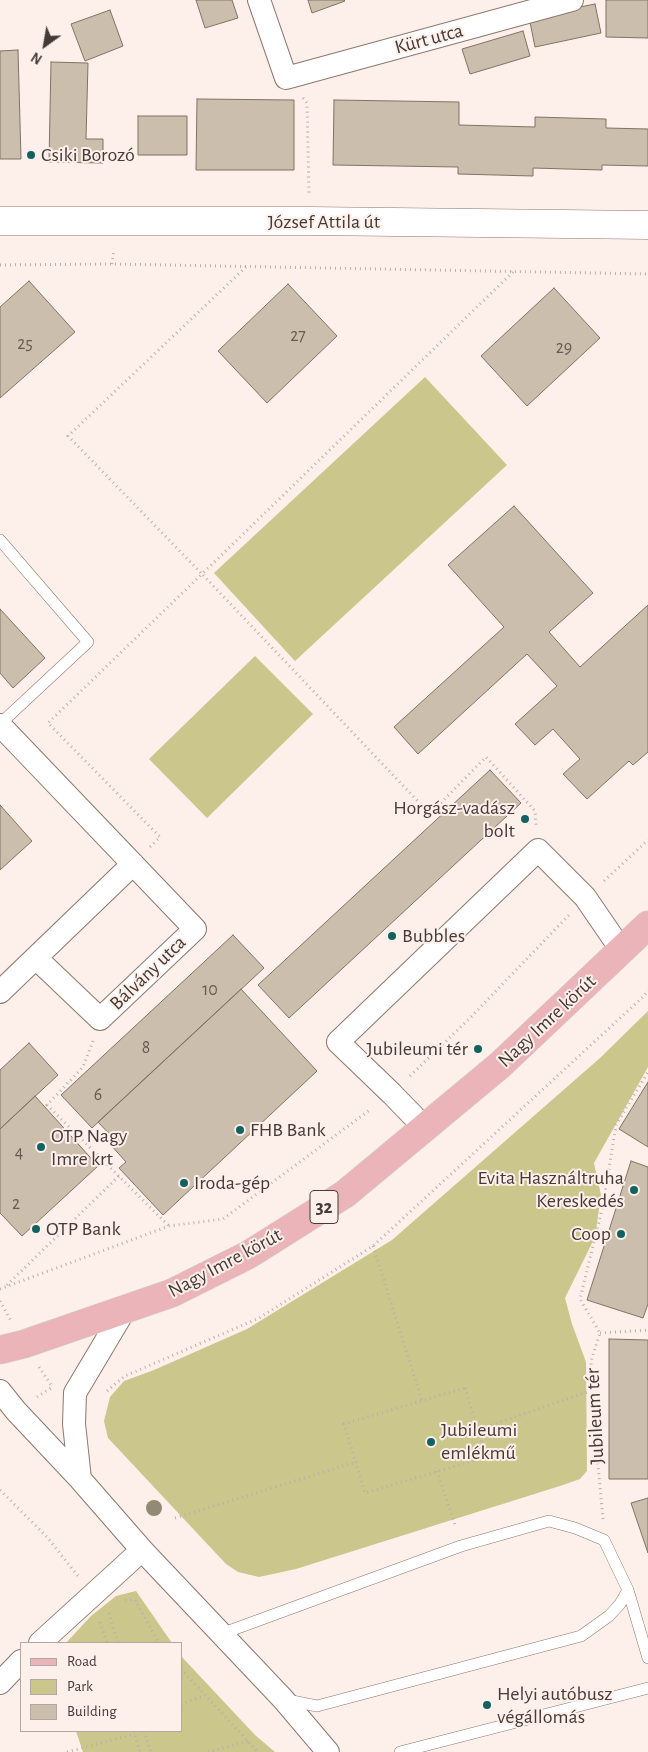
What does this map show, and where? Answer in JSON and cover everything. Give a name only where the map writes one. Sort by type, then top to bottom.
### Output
[{"type":"main road","name":"Nagy Imre körút","points":[[0,1350],[172,1293],[248,1254],[345,1194],[500,1065],[648,926]]},
{"type":"street","points":[[259,0],[286,78]]},
{"type":"street","name":"Kürt utca","points":[[286,78],[572,0]]},
{"type":"street","name":"József Attila út","points":[[0,221],[310,221],[648,225]]},
{"type":"street","name":"Bálvány utca","points":[[0,724],[195,929],[100,1019],[36,958]]},
{"type":"street","points":[[424,1127],[338,1042],[538,850],[585,897],[622,951]]},
{"type":"street","points":[[0,992],[133,864]]},
{"type":"street","points":[[80,1479],[74,1424],[74,1393],[124,1309]]},
{"type":"street","points":[[0,1391],[142,1550],[283,1699],[328,1752]]},
{"type":"street","points":[[41,1642],[101,1600],[142,1550]]},
{"type":"street","points":[[0,1683],[20,1662]]},
{"type":"lane","points":[[0,540],[88,642],[0,724]]},
{"type":"lane","points":[[221,1634],[461,1546],[549,1521],[575,1528],[604,1540],[628,1590],[648,1658]]},
{"type":"lane","points":[[283,1699],[317,1706],[581,1636],[610,1616],[628,1590]]},
{"type":"lane","points":[[400,1752],[648,1688]]},
{"type":"path","points":[[286,78],[307,103],[310,221]]},
{"type":"path","points":[[0,265],[112,264],[648,274]]},
{"type":"path","points":[[246,266],[68,436],[430,814],[486,757],[535,811],[538,850]]},
{"type":"path","points":[[133,864],[160,836],[48,723],[514,272]]},
{"type":"path","points":[[0,1289],[169,1226],[223,1219],[392,1094],[469,1019],[585,897],[648,840]]},
{"type":"path","points":[[74,1393],[96,1400],[125,1376],[259,1318],[373,1246],[644,996],[648,990]]},
{"type":"path","points":[[100,1019],[84,1067],[47,1105],[169,1226]]},
{"type":"path","points":[[648,1072],[616,1125],[603,1205],[580,1299],[600,1333],[648,1330]]},
{"type":"path","points":[[5,1287],[120,1176]]},
{"type":"path","points":[[373,1246],[422,1401]]},
{"type":"path","name":"Jubileum tér","points":[[600,1333],[591,1361],[590,1391],[604,1540]]},
{"type":"path","points":[[465,1388],[486,1457],[365,1493],[344,1424],[422,1401],[465,1388]]},
{"type":"path","points":[[477,1430],[590,1391]]},
{"type":"path","points":[[176,1518],[356,1462]]},
{"type":"path","points":[[437,1471],[455,1525]]},
{"type":"path","points":[[0,1490],[47,1537],[80,1578],[101,1600],[118,1642]]},
{"type":"path","points":[[101,1600],[104,1613]]},
{"type":"path","points":[[101,1600],[135,1600],[158,1642]]},
{"type":"path","points":[[182,1670],[258,1752]]},
{"type":"path","points":[[182,1704],[204,1696]]},
{"type":"path","points":[[68,1752],[134,1732],[140,1752]]},
{"type":"path","points":[[144,1732],[150,1752]]},
{"type":"path","points":[[208,1752],[249,1741]]},
{"type":"green space","points":[[425,377],[507,465],[295,661],[214,573]]},
{"type":"green space","points":[[255,656],[313,714],[207,818],[149,759]]},
{"type":"green space","points":[[648,1011],[648,1067],[594,1163],[601,1195],[595,1237],[565,1298],[586,1362],[587,1471],[580,1479],[563,1485],[296,1569],[259,1577],[238,1572],[226,1564],[108,1438],[104,1421],[110,1397],[124,1381],[154,1370],[247,1329],[392,1240],[600,1058]]},
{"type":"green space","points":[[136,1591],[171,1642],[67,1642],[91,1616],[116,1596]]},
{"type":"green space","points":[[182,1657],[255,1735],[275,1752],[83,1752],[76,1732],[182,1732]]},
{"type":"building","points":[[196,0],[232,0],[238,18],[205,28]]},
{"type":"building","points":[[308,0],[344,0],[345,1],[312,13]]},
{"type":"building","points":[[606,0],[648,0],[648,38],[606,37]]},
{"type":"building","points":[[595,4],[601,33],[535,47],[529,17]]},
{"type":"building","points":[[110,10],[123,46],[85,61],[71,24]]},
{"type":"building","points":[[523,31],[530,56],[470,74],[462,49]]},
{"type":"building","points":[[18,50],[21,159],[0,159],[0,51]]},
{"type":"building","points":[[51,62],[88,63],[86,139],[103,139],[103,163],[49,162]]},
{"type":"building","points":[[197,99],[294,100],[294,170],[196,170]]},
{"type":"building","points":[[334,100],[459,102],[459,125],[535,127],[535,117],[606,119],[606,128],[648,129],[648,166],[602,165],[602,170],[533,168],[533,176],[458,174],[458,167],[333,165]]},
{"type":"building","points":[[138,116],[187,116],[187,155],[138,155]]},
{"type":"building","points":[[29,281],[75,332],[0,398],[0,307]]},
{"type":"building","points":[[288,284],[337,336],[267,403],[218,351]]},
{"type":"building","points":[[554,288],[600,338],[527,406],[481,356]]},
{"type":"building","points":[[514,506],[593,593],[549,632],[580,667],[648,605],[648,752],[633,765],[629,761],[587,799],[563,774],[580,759],[553,729],[535,745],[515,724],[557,686],[527,654],[418,754],[394,727],[504,627],[448,565]]},
{"type":"building","points":[[0,609],[45,658],[13,688],[0,673]]},
{"type":"building","points":[[490,770],[521,803],[289,1018],[258,985]]},
{"type":"building","points":[[0,805],[32,841],[0,870]]},
{"type":"building","points":[[233,935],[264,968],[92,1128],[61,1095]]},
{"type":"building","points":[[241,989],[317,1071],[163,1215],[119,1168],[126,1162],[110,1144],[115,1140],[98,1122]]},
{"type":"building","points":[[29,1043],[58,1075],[0,1129],[0,1070]]},
{"type":"building","points":[[648,1082],[648,1147],[619,1129]]},
{"type":"building","name":"OTP Nagy Imre krt","points":[[35,1096],[98,1166],[22,1236],[0,1213],[0,1129]]},
{"type":"building","points":[[631,1161],[648,1167],[648,1304],[643,1318],[587,1300]]},
{"type":"building","points":[[609,1339],[648,1340],[648,1479],[609,1479]]},
{"type":"building","points":[[648,1498],[648,1553],[631,1503]]},
{"type":"place","name":"Csiki Borozó","points":[[31,155]]},
{"type":"place","name":"Horgász-vadász bolt","points":[[525,819]]},
{"type":"place","name":"Bubbles","points":[[392,936]]},
{"type":"place","name":"Jubileumi tér","points":[[478,1049]]},
{"type":"place","name":"FHB Bank","points":[[240,1130]]},
{"type":"place","name":"OTP Nagy Imre krt","points":[[41,1147]]},
{"type":"place","name":"Iroda-gép","points":[[184,1183]]},
{"type":"place","name":"Evita Használtruha Kereskedés","points":[[634,1190]]},
{"type":"place","name":"OTP Bank","points":[[36,1229]]},
{"type":"place","name":"Coop","points":[[621,1234]]},
{"type":"place","name":"Jubileumi emlékmű","points":[[431,1442]]},
{"type":"place","name":"Helyi autóbusz végállomás","points":[[487,1705]]}]
